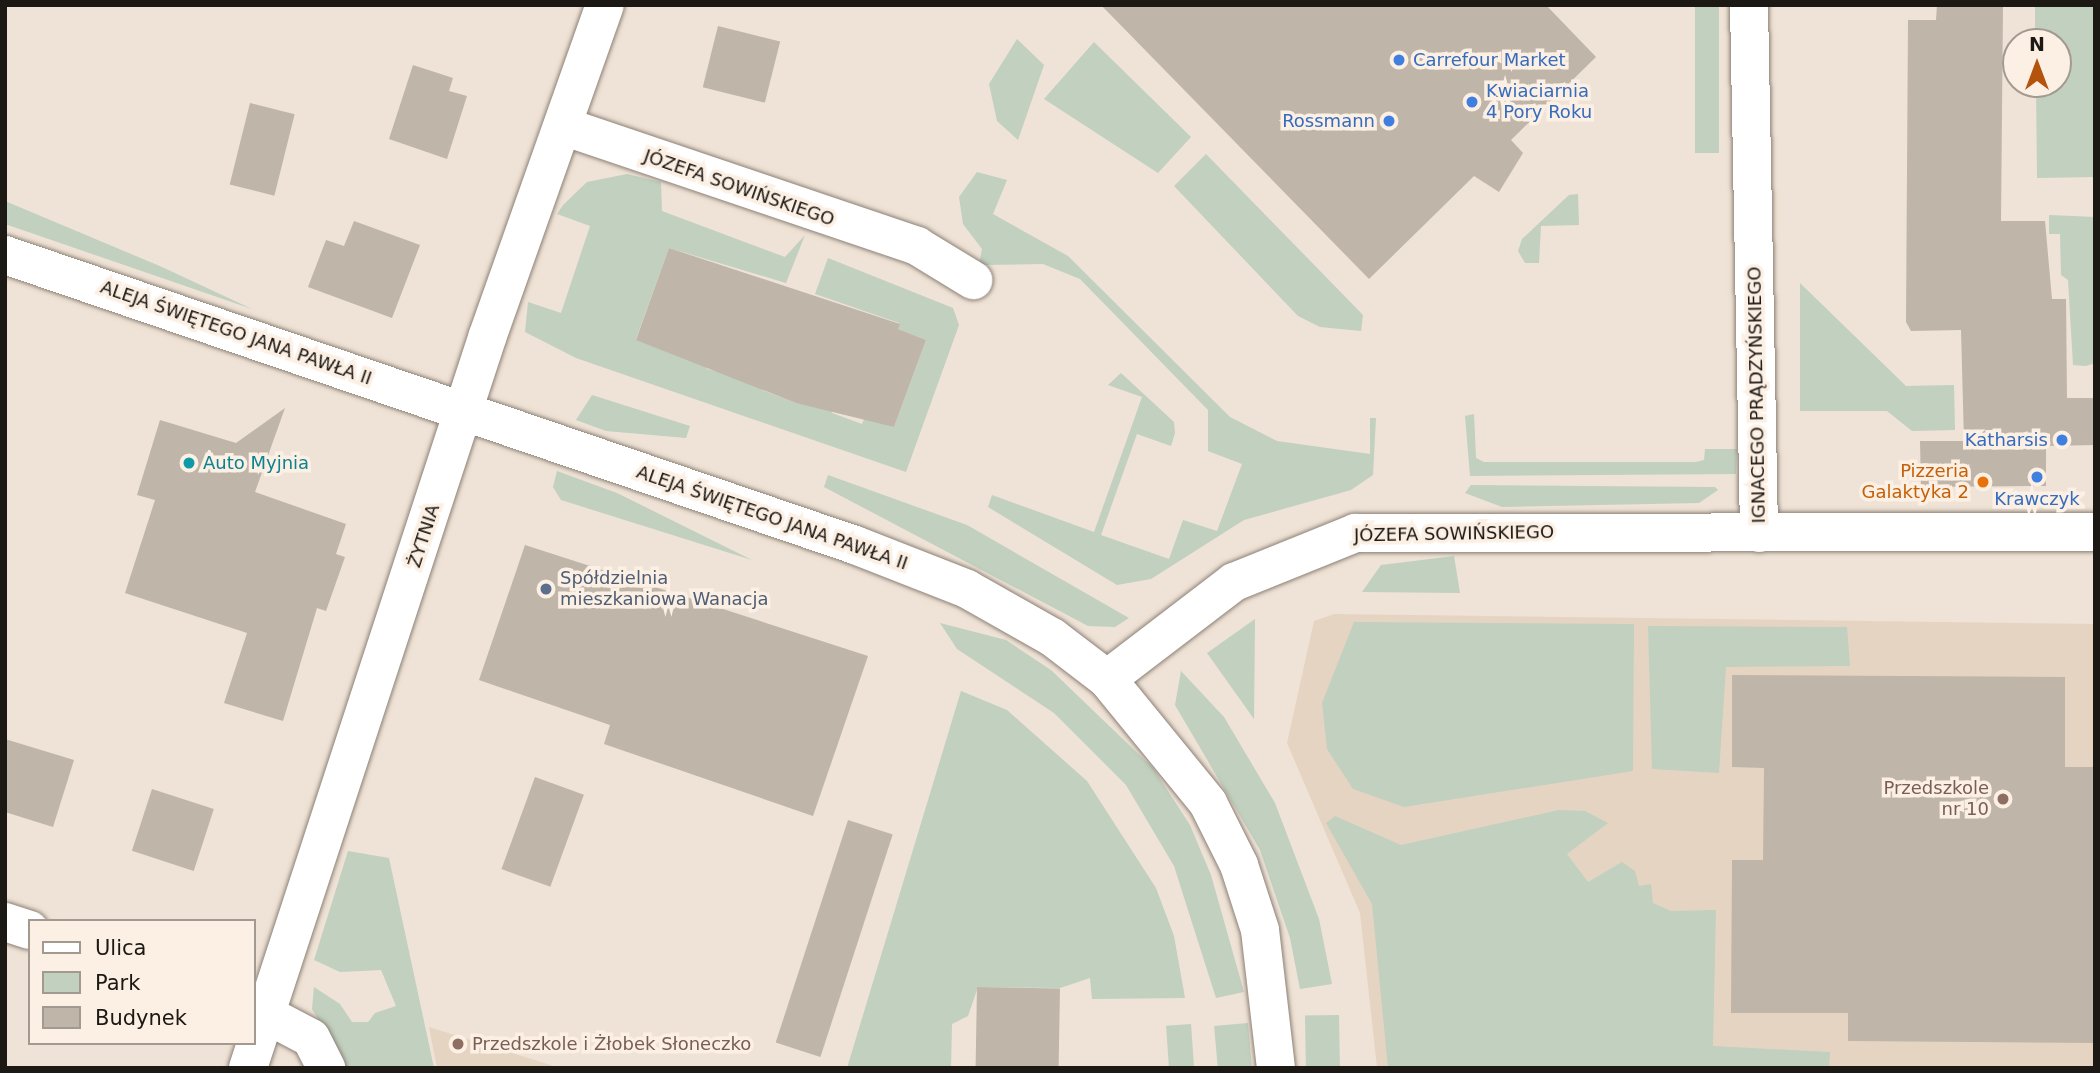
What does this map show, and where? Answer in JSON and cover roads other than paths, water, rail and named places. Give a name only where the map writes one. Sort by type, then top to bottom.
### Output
[{"type":"street","name":"ŻYTNIA","points":[[256,1029],[260,1010],[464,409],[605,5]]},
{"type":"street","name":"IGNACEGO PRĄDZYŃSKIEGO","points":[[1749,5],[1759,533],[2095,532]]},
{"type":"street","name":"JÓZEFA SOWIŃSKIEGO","points":[[563,126],[917,246],[973,280]]},
{"type":"street","name":"ALEJA ŚWIĘTEGO JANA PAWŁA II","points":[[5,255],[464,409],[967,589],[1052,637],[1107,678],[1208,803],[1239,865],[1260,930],[1274,1007],[1276,1068]]},
{"type":"street","name":"JÓZEFA SOWIŃSKIEGO","points":[[1107,678],[1234,582],[1355,533],[1759,533]]},
{"type":"street","points":[[5,922],[28,929]]},
{"type":"street","points":[[260,1010],[312,1038],[326,1068]]},
{"type":"street","name":"ŻYTNIA","points":[[248,1068],[253,1045]]},
{"type":"place","name":"Carrefour Market","points":[[1399,60]]},
{"type":"place","name":"Kwiaciarnia 4 Pory Roku","points":[[1472,102]]},
{"type":"place","name":"Rossmann","points":[[1389,121]]},
{"type":"place","name":"Katharsis","points":[[2062,440]]},
{"type":"place","name":"Auto Myjnia","points":[[189,463]]},
{"type":"place","name":"Krawczyk","points":[[2037,477]]},
{"type":"place","name":"Pizzeria Galaktyka 2","points":[[1983,482]]},
{"type":"place","name":"Spółdzielnia mieszkaniowa Wanacja","points":[[546,589]]},
{"type":"place","name":"Przedszkole nr 10","points":[[2003,799]]},
{"type":"place","name":"Przedszkole i Żłobek Słoneczko","points":[[458,1044]]}]
